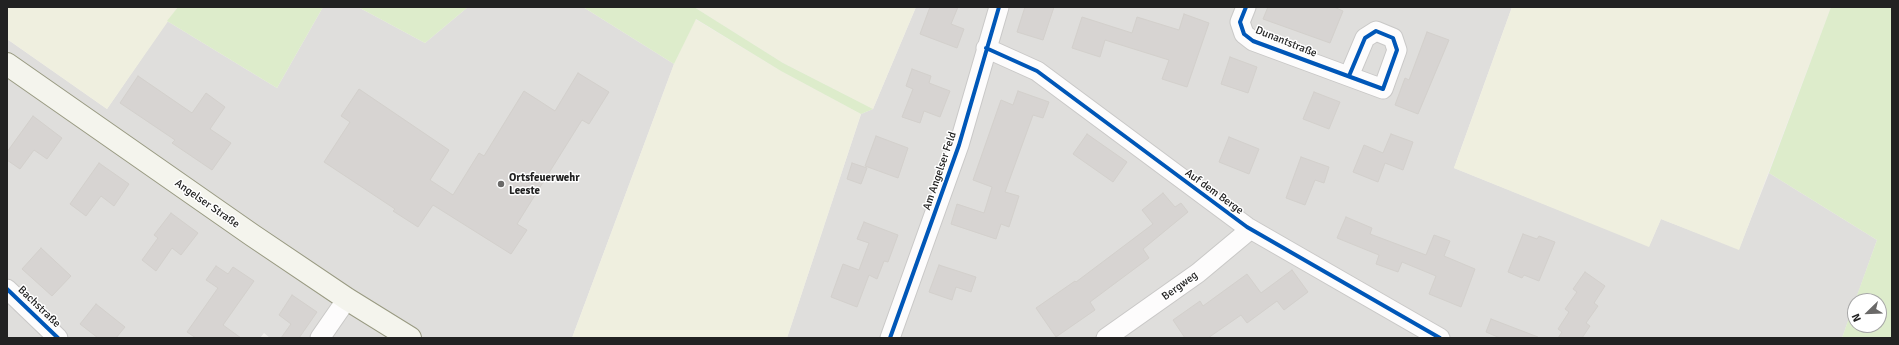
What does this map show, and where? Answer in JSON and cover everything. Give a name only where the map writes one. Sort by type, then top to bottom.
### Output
[{"type":"main road","name":"Angelser Straße","points":[[7,64],[252,235],[347,299],[410,338]]},
{"type":"street","name":"Am Angelser Feld","points":[[890,338],[959,145],[999,7]]},
{"type":"street","name":"Dunantstraße","points":[[1246,7],[1240,22],[1244,34],[1252,41],[1349,76]]},
{"type":"street","name":"Auf dem Berge","points":[[986,48],[1037,72],[1246,227],[1440,338]]},
{"type":"street","name":"Bergweg","points":[[1106,338],[1198,273],[1246,233],[1246,227]]},
{"type":"street","name":"Bachstraße","points":[[7,289],[58,338]]},
{"type":"street","points":[[320,338],[347,299]]},
{"type":"shaded area","points":[[323,7],[358,7],[425,43],[468,7],[583,7],[674,64],[572,338],[270,338],[264,333],[260,338],[7,338],[7,39],[107,109],[167,21],[277,88]]},
{"type":"shaded area","points":[[916,7],[1512,7],[1454,168],[1649,246],[1661,219],[1739,249],[1769,173],[1877,240],[1858,293],[1847,293],[1847,324],[1842,338],[787,338],[861,114],[873,109]]},
{"type":"green space","points":[[7,7],[178,7],[107,109],[7,39]]},
{"type":"green space","points":[[178,7],[323,7],[277,88],[167,21]]},
{"type":"green space","points":[[358,7],[468,7],[425,43]]},
{"type":"green space","points":[[583,7],[694,7],[783,63],[873,109],[861,114],[781,71],[696,19],[674,64]]},
{"type":"green space","points":[[694,7],[916,7],[873,109],[783,63]]},
{"type":"green space","points":[[1512,7],[1831,7],[1739,250],[1661,219],[1649,247],[1454,168]]},
{"type":"green space","points":[[1831,7],[1892,7],[1892,338],[1842,338],[1847,324],[1847,333],[1887,333],[1887,293],[1858,293],[1877,240],[1769,173]]},
{"type":"green space","points":[[695,19],[781,71],[861,114],[787,338],[572,338],[674,64]]},
{"type":"building","points":[[930,7],[958,7],[951,24],[964,29],[957,48],[920,34]]},
{"type":"building","points":[[1025,7],[1054,7],[1043,40],[1017,32]]},
{"type":"building","points":[[1268,7],[1334,7],[1343,11],[1330,43],[1263,19]]},
{"type":"building","points":[[1184,14],[1209,23],[1187,87],[1162,79],[1169,60],[1105,40],[1100,57],[1072,48],[1082,17],[1132,33],[1137,17],[1179,30]]},
{"type":"building","points":[[1427,32],[1449,40],[1418,114],[1395,105],[1405,78],[1409,80]]},
{"type":"building","points":[[1230,57],[1257,67],[1248,93],[1221,84]]},
{"type":"building","points":[[912,69],[931,76],[929,83],[950,91],[940,117],[924,111],[920,123],[902,117],[913,89],[906,86]]},
{"type":"building","points":[[578,73],[609,92],[589,124],[582,120],[517,224],[527,230],[511,254],[433,205],[418,227],[393,211],[395,209],[324,162],[350,122],[341,116],[359,89],[449,150],[430,180],[453,195],[479,153],[484,156],[524,91],[555,111]]},
{"type":"building","points":[[138,76],[192,113],[206,93],[225,107],[210,129],[231,143],[212,170],[172,143],[175,140],[120,103]]},
{"type":"building","points":[[1018,91],[1049,102],[1043,118],[1033,115],[1005,192],[1019,196],[1009,227],[1001,224],[996,239],[951,224],[957,204],[984,213],[992,187],[973,180],[1001,100],[1013,105]]},
{"type":"building","points":[[1314,92],[1340,102],[1329,129],[1303,119]]},
{"type":"building","points":[[33,116],[62,138],[47,159],[34,150],[20,169],[7,160],[7,152]]},
{"type":"building","points":[[1087,134],[1127,162],[1113,182],[1073,154]]},
{"type":"building","points":[[1391,134],[1413,142],[1403,170],[1385,163],[1378,182],[1353,172],[1364,145],[1383,153]]},
{"type":"building","points":[[876,136],[908,148],[898,178],[865,166]]},
{"type":"building","points":[[1229,137],[1259,149],[1249,174],[1219,162]]},
{"type":"building","points":[[1301,157],[1329,167],[1324,183],[1315,180],[1305,205],[1286,198]]},
{"type":"building","points":[[99,163],[129,184],[114,206],[101,196],[86,216],[70,204]]},
{"type":"building","points":[[852,163],[867,168],[861,184],[847,179]]},
{"type":"building","points":[[1163,193],[1175,207],[1181,203],[1188,212],[1143,249],[1149,258],[1090,302],[1095,310],[1056,337],[1036,308],[1075,281],[1076,282],[1153,224],[1142,210]]},
{"type":"building","points":[[171,213],[198,233],[181,255],[172,248],[156,271],[142,260],[158,238],[154,235]]},
{"type":"building","points":[[1346,217],[1372,228],[1370,234],[1426,255],[1434,235],[1450,241],[1444,256],[1475,269],[1461,307],[1429,294],[1436,276],[1402,262],[1398,272],[1376,264],[1379,255],[1337,238]]},
{"type":"building","points":[[864,222],[898,235],[888,262],[884,261],[877,279],[869,275],[857,307],[831,297],[843,264],[859,270],[869,243],[857,239]]},
{"type":"building","points":[[1523,234],[1537,239],[1539,236],[1555,242],[1539,281],[1524,275],[1522,278],[1508,272]]},
{"type":"building","points":[[41,248],[71,276],[52,296],[22,269]]},
{"type":"building","points":[[939,265],[976,277],[971,292],[956,287],[952,300],[929,292]]},
{"type":"building","points":[[216,266],[228,274],[233,267],[254,281],[223,325],[241,338],[196,338],[187,332],[218,288],[206,280]]},
{"type":"building","points":[[1292,270],[1308,292],[1284,310],[1277,301],[1247,323],[1241,315],[1208,338],[1185,338],[1173,320],[1200,301],[1203,306],[1247,274],[1261,293]]},
{"type":"building","points":[[1585,272],[1605,286],[1594,303],[1598,306],[1586,323],[1590,326],[1582,338],[1558,338],[1562,332],[1558,329],[1569,312],[1565,309],[1577,292],[1573,289]]},
{"type":"building","points":[[292,295],[317,312],[299,338],[281,338],[291,324],[279,315]]},
{"type":"building","points":[[96,304],[125,327],[116,338],[98,338],[80,324]]},
{"type":"building","points":[[1491,319],[1538,338],[1500,338],[1486,332]]},
{"type":"cycle path","points":[[890,338],[959,145],[999,7]]},
{"type":"cycle path","points":[[1246,7],[1240,22],[1244,34],[1253,41],[1383,89],[1397,50],[1393,38],[1376,31],[1365,38],[1349,76]]},
{"type":"cycle path","points":[[986,48],[1037,71],[1247,227],[1440,338]]},
{"type":"cycle path","points":[[7,289],[58,338]]},
{"type":"place","name":"Ortsfeuerwehr Leeste","points":[[501,184]]}]
